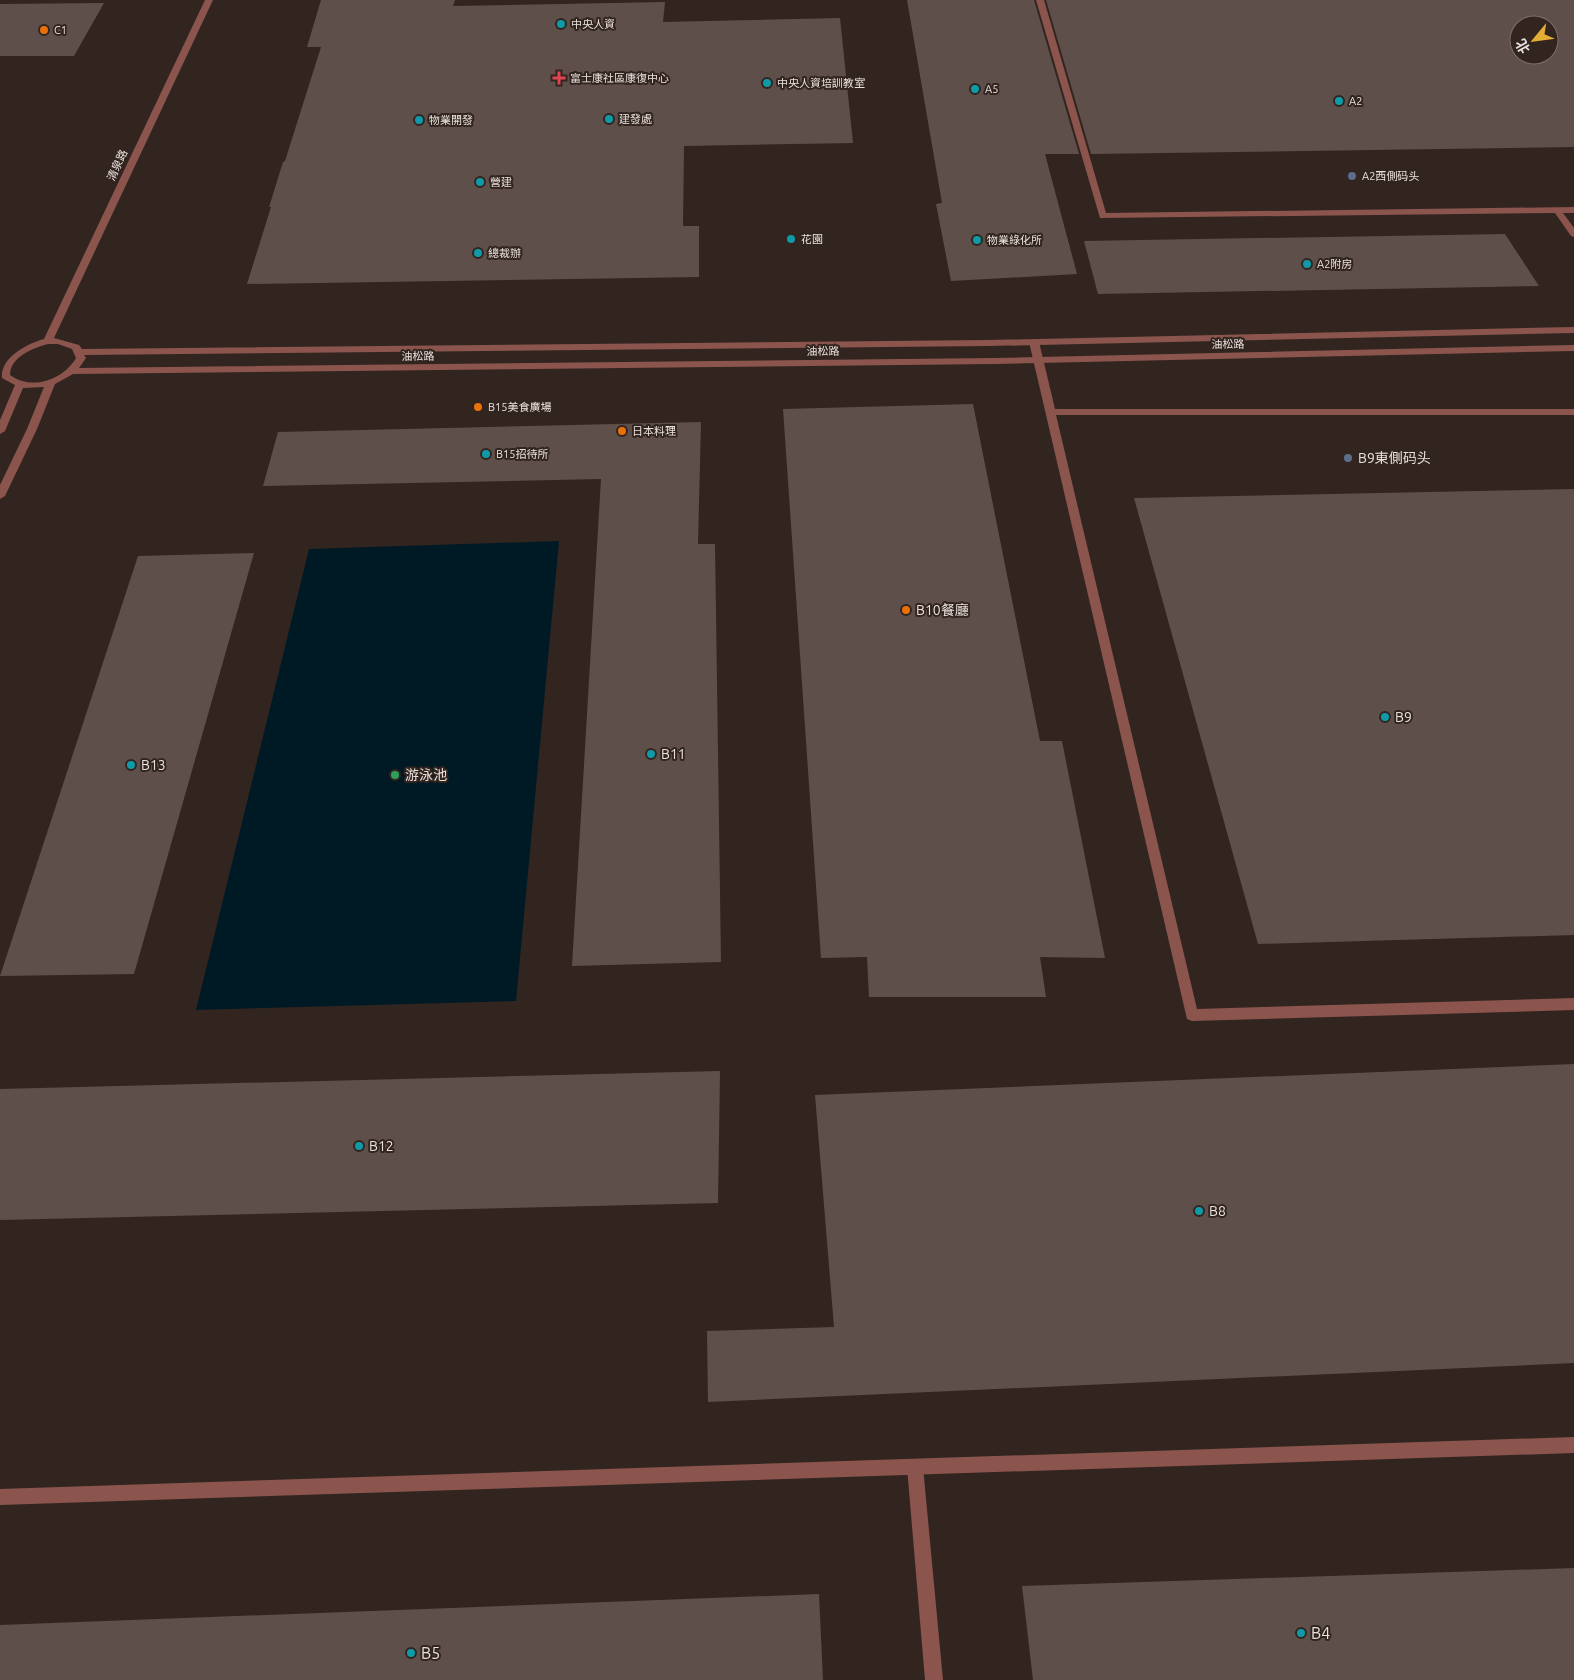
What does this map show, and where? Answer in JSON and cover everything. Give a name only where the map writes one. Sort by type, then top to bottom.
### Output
[{"type":"street","name":"清泉路","points":[[48,341],[209,0]]},
{"type":"street","points":[[1040,0],[1102,216],[1574,210]]},
{"type":"street","points":[[1557,210],[1574,234]]},
{"type":"street","name":"油松路","points":[[1574,330],[1034,342],[80,352],[68,344],[48,341],[13,350],[3,362],[2,375],[20,384],[51,382],[73,371],[1038,360],[1574,348]]},
{"type":"street","points":[[1034,342],[1192,1015],[1574,1004]]},
{"type":"street","points":[[73,371],[81,358],[80,352]]},
{"type":"street","points":[[0,496],[32,429],[51,382]]},
{"type":"street","points":[[0,431],[20,384]]},
{"type":"street","points":[[1051,412],[1574,412]]},
{"type":"street","points":[[0,1497],[1574,1446]]},
{"type":"street","points":[[915,1466],[934,1680]]},
{"type":"water","name":"游泳池","points":[[559,541],[516,1001],[196,1010],[309,549]]},
{"type":"building","points":[[321,0],[455,0],[453,6],[665,2],[663,22],[840,18],[853,143],[684,146],[683,226],[699,226],[699,277],[247,284],[283,162],[285,161],[321,47],[307,47]]},
{"type":"building","points":[[907,0],[1034,0],[1079,154],[1045,154],[1077,274],[951,281],[936,204],[942,203]]},
{"type":"building","name":"A2","points":[[1046,0],[1574,0],[1574,147],[1091,154]]},
{"type":"building","name":"C1","points":[[104,3],[74,56],[0,56],[0,4]]},
{"type":"building","name":"A2附房","points":[[1505,234],[1539,286],[1098,294],[1084,241]]},
{"type":"building","name":"B10餐廳","points":[[973,404],[1040,741],[1062,741],[1105,958],[1040,957],[1046,997],[869,997],[867,957],[821,958],[783,409]]},
{"type":"building","name":"B11","points":[[701,422],[698,544],[715,544],[721,962],[572,966],[601,479],[263,486],[278,432]]},
{"type":"building","name":"B9","points":[[1574,489],[1574,935],[1258,944],[1134,498]]},
{"type":"building","name":"B13","points":[[254,553],[134,974],[0,976],[138,556]]},
{"type":"building","name":"B8","points":[[1574,1064],[1574,1363],[708,1402],[707,1331],[834,1327],[815,1095]]},
{"type":"building","name":"B12","points":[[720,1071],[718,1203],[0,1220],[0,1089]]},
{"type":"building","name":"B4","points":[[1574,1568],[1574,1680],[1033,1680],[1022,1586]]},
{"type":"building","name":"B5","points":[[819,1594],[823,1680],[0,1680],[0,1625]]},
{"type":"place","name":"中央人資","points":[[561,24]]},
{"type":"place","name":"C1","points":[[44,30]]},
{"type":"place","name":"富士康社區康復中心","points":[[559,78]]},
{"type":"place","name":"中央人資培訓教室","points":[[767,83]]},
{"type":"place","name":"A5","points":[[975,89]]},
{"type":"place","name":"A2","points":[[1339,101]]},
{"type":"place","name":"建發處","points":[[609,119]]},
{"type":"place","name":"物業開發","points":[[419,120]]},
{"type":"place","name":"A2西側码头","points":[[1352,176]]},
{"type":"place","name":"營建","points":[[480,182]]},
{"type":"place","name":"花園","points":[[791,239]]},
{"type":"place","name":"物業綠化所","points":[[977,240]]},
{"type":"place","name":"總裁辦","points":[[478,253]]},
{"type":"place","name":"A2附房","points":[[1307,264]]},
{"type":"place","name":"B15美食廣場","points":[[478,407]]},
{"type":"place","name":"日本料理","points":[[622,431]]},
{"type":"place","name":"B15招待所","points":[[486,454]]},
{"type":"place","name":"B9東側码头","points":[[1348,458]]},
{"type":"place","name":"B10餐廳","points":[[906,610]]},
{"type":"place","name":"B9","points":[[1385,717]]},
{"type":"place","name":"B11","points":[[651,754]]},
{"type":"place","name":"B13","points":[[131,765]]},
{"type":"place","name":"游泳池","points":[[395,775]]},
{"type":"place","name":"B12","points":[[359,1146]]},
{"type":"place","name":"B8","points":[[1199,1211]]},
{"type":"place","name":"B4","points":[[1301,1633]]},
{"type":"place","name":"B5","points":[[411,1653]]}]
